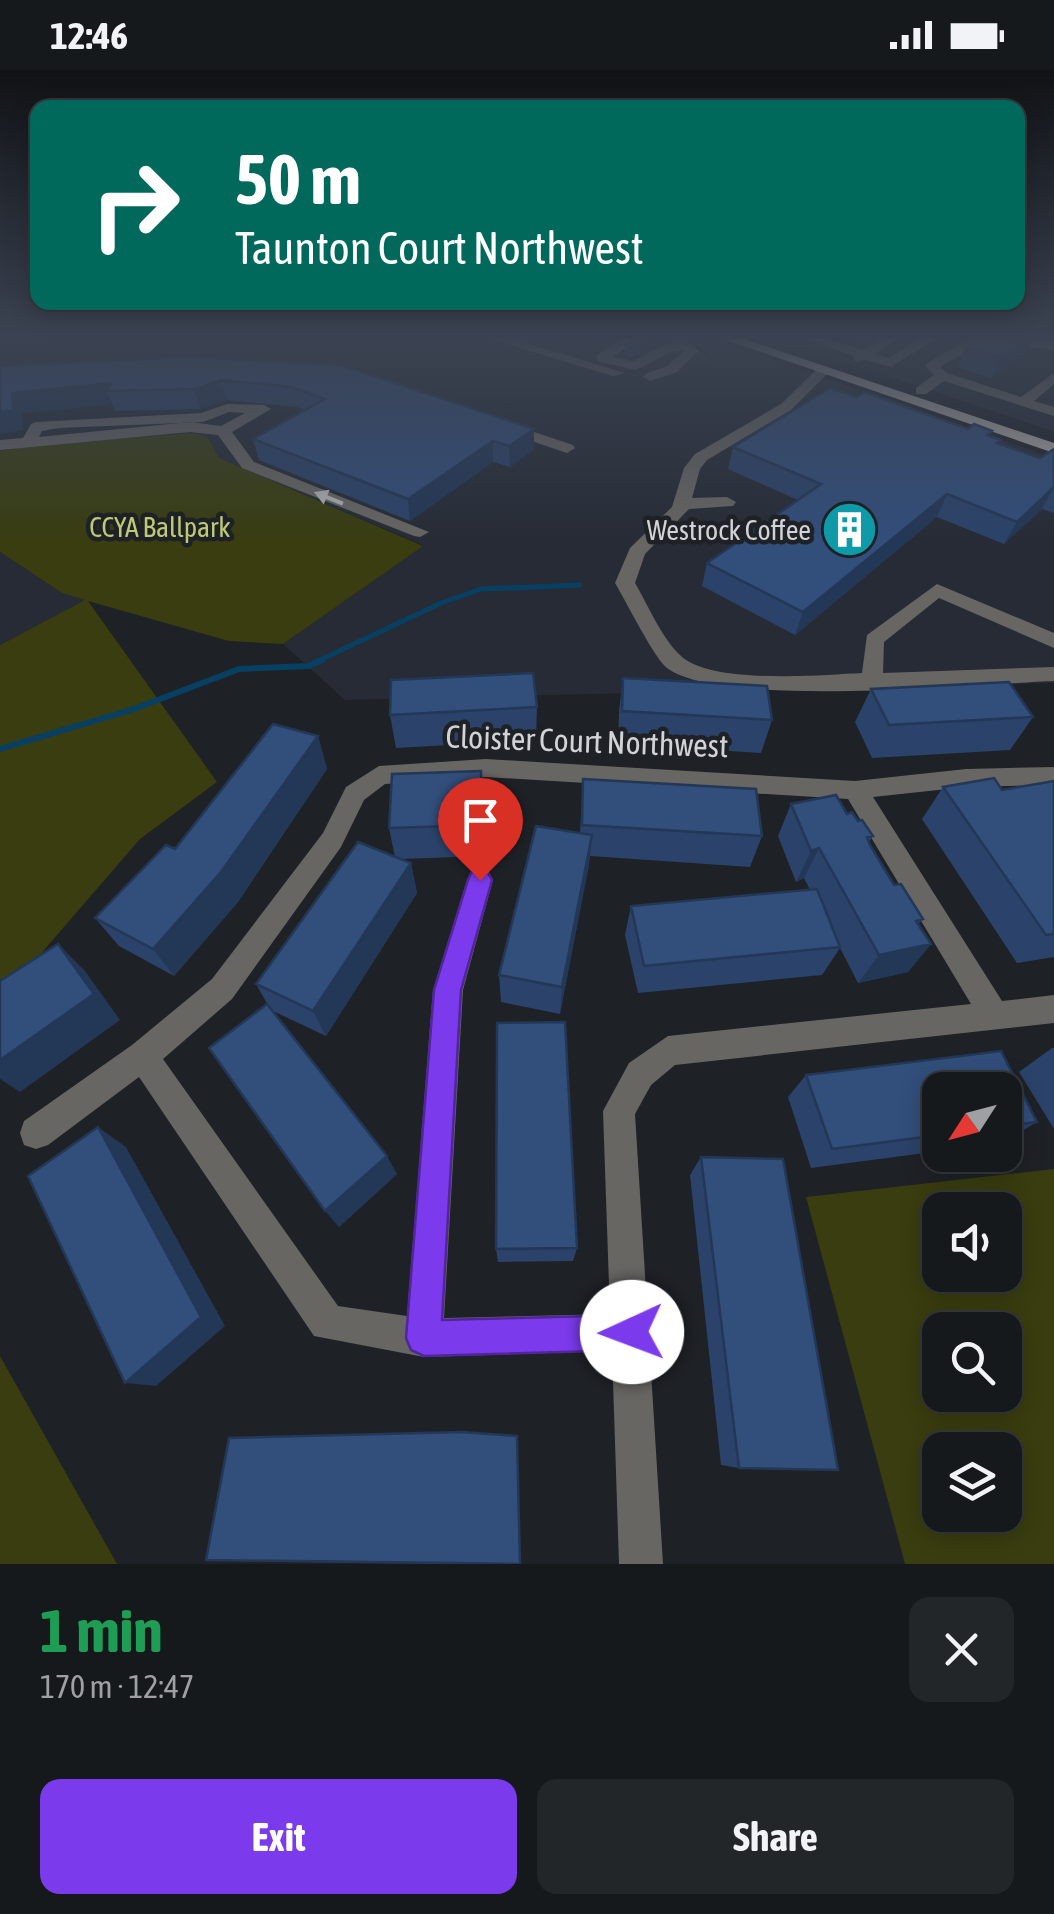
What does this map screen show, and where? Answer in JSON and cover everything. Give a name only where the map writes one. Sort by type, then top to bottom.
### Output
[{"type":"main road","points":[[929,406],[1054,448]]},
{"type":"main road","points":[[963,406],[1054,436]]},
{"type":"street","points":[[788,406],[701,458],[692,468],[681,504],[637,552],[625,583],[674,662],[708,677],[765,684],[1054,674]]},
{"type":"street","points":[[0,445],[190,427],[223,431],[264,409],[227,408],[203,417],[36,426],[30,440]]},
{"type":"street","points":[[1037,430],[1054,414]]},
{"type":"street","points":[[482,419],[567,448]]},
{"type":"street","points":[[223,431],[248,464],[420,532]]},
{"type":"street","points":[[681,504],[727,502]]},
{"type":"street","points":[[872,680],[874,640],[937,590],[1054,641]]},
{"type":"street","name":"Cloister Court Northwest","points":[[36,1133],[142,1056],[222,989],[332,840],[355,794],[379,775],[486,768],[855,790],[966,778],[1054,776]]},
{"type":"street","points":[[855,790],[996,1016]]},
{"type":"street","points":[[424,1338],[448,990],[480,880]]},
{"type":"street","points":[[641,1564],[620,1111],[640,1074],[668,1051],[1054,1009]]},
{"type":"street","points":[[142,1056],[327,1323],[424,1338],[632,1332]]},
{"type":"shaded area","points":[[0,406],[905,406],[1054,458],[1054,683],[345,700],[283,644],[423,545],[218,458],[208,438],[33,445],[0,451]]},
{"type":"shaded area","points":[[977,406],[1054,406],[1054,432]]},
{"type":"shaded area","points":[[0,552],[62,593],[86,600],[0,645]]},
{"type":"green space","name":"CCYA Ballpark","points":[[195,433],[208,438],[219,458],[423,546],[283,644],[229,641],[88,601],[217,782],[140,839],[0,1001],[0,645],[85,600],[62,593],[0,552],[0,451]]},
{"type":"green space","points":[[1054,1169],[1054,1564],[905,1564],[806,1197]]},
{"type":"green space","points":[[0,1356],[117,1564],[0,1564]]},
{"type":"building","points":[[0,406],[13,406],[13,410],[0,412]]},
{"type":"building","points":[[313,406],[464,406],[534,429],[509,446],[493,441],[408,499],[253,439]]},
{"type":"building","name":"Westrock Coffee","points":[[801,406],[903,406],[968,429],[974,424],[992,431],[987,435],[1001,440],[997,443],[1040,458],[1054,449],[1054,487],[1017,522],[947,494],[803,612],[707,563],[821,484],[733,447]]},
{"type":"building","points":[[533,673],[537,707],[390,715],[391,680]]},
{"type":"building","points":[[623,678],[767,686],[772,720],[622,711]]},
{"type":"building","points":[[1009,682],[1033,717],[889,725],[871,689]]},
{"type":"building","points":[[273,724],[318,736],[221,872],[153,949],[95,918],[166,845],[175,849]]},
{"type":"building","points":[[481,771],[482,825],[389,828],[392,774]]},
{"type":"building","points":[[994,778],[1002,790],[1054,781],[1054,934],[1046,935],[943,787]]},
{"type":"building","points":[[583,779],[756,789],[762,836],[582,825]]},
{"type":"building","points":[[836,795],[847,814],[852,812],[858,821],[862,820],[873,836],[867,837],[870,845],[894,885],[901,884],[923,919],[916,921],[931,944],[879,955],[819,848],[811,851],[791,804]]},
{"type":"building","points":[[536,826],[592,835],[562,987],[499,975]]},
{"type":"building","points":[[358,842],[411,863],[313,1011],[256,984]]},
{"type":"building","points":[[817,889],[840,947],[644,966],[631,906]]},
{"type":"building","points":[[58,944],[94,994],[0,1060],[0,981]]},
{"type":"building","points":[[267,1004],[387,1156],[325,1211],[209,1048]]},
{"type":"building","points":[[565,1022],[577,1248],[496,1249],[497,1023]]},
{"type":"building","points":[[1001,1051],[1012,1072],[922,1072],[922,1137],[832,1149],[806,1075]]},
{"type":"building","points":[[1022,1092],[1037,1122],[1022,1124]]},
{"type":"building","points":[[98,1127],[201,1317],[125,1383],[28,1176]]},
{"type":"building","points":[[701,1157],[783,1159],[838,1470],[739,1468]]},
{"type":"building","points":[[462,1432],[517,1436],[520,1564],[206,1560],[229,1438]]},
{"type":"waterway","points":[[316,662],[441,603],[481,589],[580,585]]},
{"type":"waterway","points":[[0,749],[134,709],[239,669],[309,666],[322,660]]},
{"type":"place","name":"Westrock Coffee","points":[[850,530]]},
{"type":"route","points":[[480,880],[448,990],[424,1338],[632,1332]]}]
